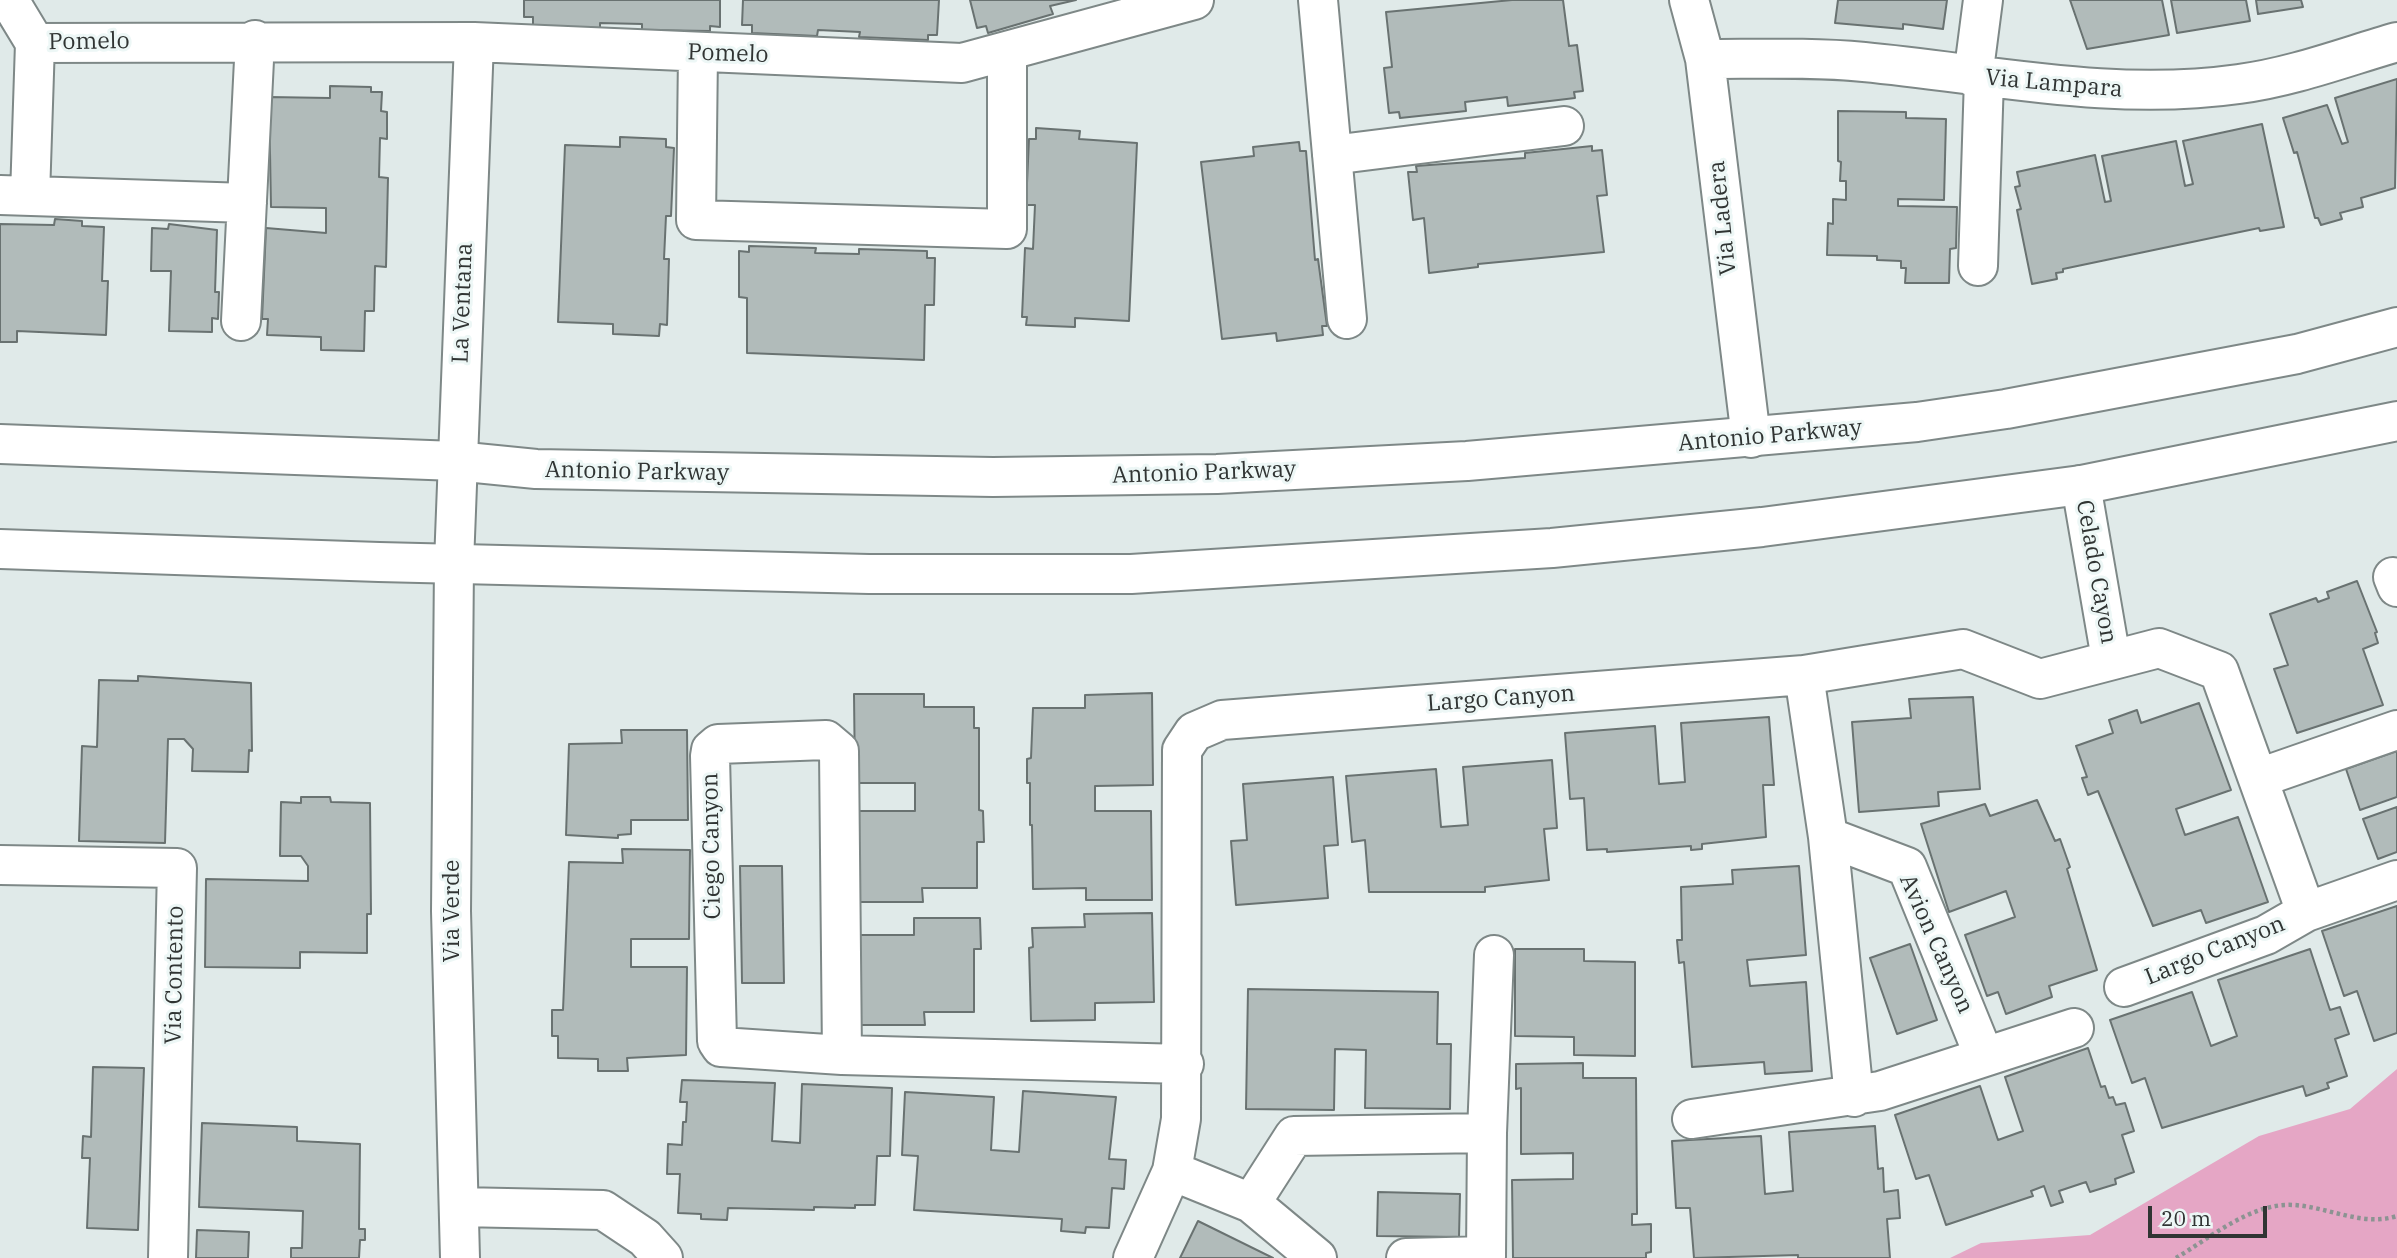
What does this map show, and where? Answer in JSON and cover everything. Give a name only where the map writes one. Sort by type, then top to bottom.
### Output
[{"type":"street","points":[[9,0],[36,43]]},
{"type":"street","name":"Pomelo","points":[[247,204],[15,195],[36,43],[255,40],[474,42],[962,63],[1007,53],[1194,0]]},
{"type":"street","points":[[1318,0],[1347,319]]},
{"type":"street","name":"Via Ladera","points":[[1689,0],[1706,59],[1751,438]]},
{"type":"street","points":[[1978,266],[1978,77],[1983,0]]},
{"type":"street","points":[[241,321],[255,40]]},
{"type":"street","name":"La Ventana","points":[[454,563],[474,42]]},
{"type":"street","name":"Via Lampara","points":[[1706,59],[1863,62],[2094,90],[2205,88],[2277,78],[2397,42]]},
{"type":"street","points":[[698,53],[695,220],[1007,229],[1007,53]]},
{"type":"street","points":[[1332,155],[1564,126]]},
{"type":"street","name":"Antonio Parkway","points":[[0,444],[456,461],[536,470],[784,475],[1217,474],[1467,461],[1916,422],[2006,409],[2297,354],[2397,327]]},
{"type":"street","points":[[0,549],[869,574],[1131,574],[1565,546],[1762,527],[2081,485],[2397,421]]},
{"type":"street","name":"Celado Cayon","points":[[2081,485],[2111,659]]},
{"type":"street","name":"Via Verde","points":[[454,563],[451,911],[460,1258]]},
{"type":"street","name":"Largo Canyon","points":[[1133,1258],[1172,1171],[1181,1119],[1184,1064],[1182,750],[1194,732],[1222,720],[1804,676],[1962,649],[2040,679],[2159,648],[2219,671],[2306,912]]},
{"type":"street","points":[[1804,676],[1828,837],[1854,1097]]},
{"type":"street","points":[[2259,778],[2397,730]]},
{"type":"street","name":"Ciego Canyon","points":[[842,1055],[839,751],[826,740],[718,744],[711,750],[710,756],[717,1041],[728,1049],[842,1055],[1184,1064]]},
{"type":"street","name":"Avion Canyon","points":[[1828,837],[1907,867],[1984,1056]]},
{"type":"street","name":"Via Contento","points":[[0,865],[177,868],[168,1258]]},
{"type":"street","name":"Largo Canyon","points":[[2124,987],[2266,935],[2306,912],[2397,880]]},
{"type":"street","points":[[1406,1258],[1486,1256],[1486,1133],[1494,955]]},
{"type":"street","points":[[1692,1119],[1854,1097],[2074,1028]]},
{"type":"street","points":[[1251,1203],[1294,1136],[1486,1133]]},
{"type":"street","points":[[1172,1171],[1251,1203],[1317,1258]]},
{"type":"street","points":[[459,1207],[603,1210],[645,1238],[663,1258]]},
{"type":"path","points":[[2176,1258],[2248,1215],[2271,1208],[2293,1204],[2367,1218],[2397,1216]]},
{"type":"shaded area","points":[[2397,1069],[2397,1258],[1950,1258],[1981,1243],[2090,1235],[2259,1136],[2350,1109]]},
{"type":"building","points":[[524,0],[720,0],[720,27],[710,26],[710,31],[642,30],[642,24],[600,23],[600,28],[533,26],[533,17],[524,17]]},
{"type":"building","points":[[743,0],[939,0],[937,35],[928,35],[928,40],[859,37],[860,32],[818,30],[817,36],[752,33],[752,25],[742,25]]},
{"type":"building","points":[[970,0],[1076,0],[1050,6],[1053,14],[988,33],[986,26],[977,28]]},
{"type":"building","points":[[1512,0],[1563,0],[1569,46],[1577,45],[1583,91],[1574,92],[1575,98],[1508,106],[1507,97],[1465,102],[1466,111],[1400,118],[1399,112],[1389,113],[1384,68],[1392,67],[1386,12]]},
{"type":"building","points":[[1838,0],[1947,0],[1943,29],[1903,24],[1903,29],[1835,23]]},
{"type":"building","points":[[2070,0],[2162,0],[2169,35],[2087,49]]},
{"type":"building","points":[[2171,0],[2246,0],[2250,21],[2177,33]]},
{"type":"building","points":[[2256,0],[2301,0],[2303,7],[2258,14]]},
{"type":"building","points":[[2397,79],[2395,188],[2361,198],[2363,207],[2340,213],[2342,219],[2321,225],[2318,218],[2315,218],[2297,152],[2294,153],[2283,118],[2327,105],[2342,144],[2348,142],[2335,98]]},
{"type":"building","points":[[330,86],[371,87],[371,92],[382,92],[381,111],[387,112],[387,139],[380,138],[379,177],[388,178],[386,267],[375,266],[374,311],[365,311],[364,351],[321,350],[321,337],[267,335],[268,319],[262,319],[266,228],[326,233],[326,208],[271,207],[269,97],[330,98]]},
{"type":"building","points":[[1838,111],[1906,112],[1906,118],[1946,119],[1944,200],[1898,199],[1898,206],[1957,207],[1956,248],[1950,249],[1949,283],[1905,283],[1906,268],[1901,268],[1901,261],[1877,260],[1877,256],[1827,255],[1828,223],[1833,224],[1833,199],[1846,200],[1846,181],[1840,181],[1841,162],[1838,161]]},
{"type":"building","points":[[2262,124],[2284,227],[2260,231],[2259,228],[2063,269],[2063,272],[2056,273],[2057,279],[2032,284],[2017,210],[2021,209],[2015,187],[2020,186],[2017,172],[2095,155],[2105,202],[2111,201],[2102,156],[2176,141],[2185,186],[2193,184],[2183,141]]},
{"type":"building","points":[[1036,128],[1080,131],[1079,139],[1137,143],[1129,321],[1075,318],[1075,327],[1026,325],[1027,317],[1022,317],[1025,248],[1033,249],[1035,205],[1026,205],[1029,139],[1036,139]]},
{"type":"building","points":[[620,137],[666,139],[666,147],[674,148],[671,216],[666,216],[664,259],[669,259],[667,325],[660,324],[659,336],[613,334],[613,324],[558,322],[565,145],[620,147]]},
{"type":"building","points":[[1299,142],[1300,151],[1306,151],[1315,260],[1318,259],[1327,326],[1322,326],[1323,335],[1277,341],[1276,333],[1222,339],[1201,162],[1254,156],[1253,147]]},
{"type":"building","points":[[1592,146],[1592,151],[1602,150],[1607,195],[1597,196],[1604,252],[1478,264],[1478,267],[1429,273],[1424,218],[1413,220],[1408,172],[1417,172],[1416,166],[1525,158],[1525,153]]},
{"type":"building","points":[[55,219],[82,221],[82,226],[104,227],[102,281],[108,281],[106,335],[17,331],[17,342],[0,342],[0,224],[54,225]]},
{"type":"building","points":[[169,224],[217,230],[215,292],[219,292],[218,319],[212,318],[212,332],[169,331],[171,271],[151,271],[152,228],[168,229]]},
{"type":"building","points":[[749,246],[816,248],[815,253],[859,254],[859,249],[927,251],[927,258],[935,258],[934,305],[925,305],[924,360],[747,353],[747,298],[739,297],[739,251],[749,252]]},
{"type":"building","points":[[2357,581],[2377,632],[2378,643],[2363,649],[2383,705],[2297,733],[2274,669],[2288,665],[2270,614],[2316,598],[2318,602],[2329,598],[2327,592]]},
{"type":"building","points":[[138,676],[251,683],[252,751],[249,750],[248,772],[192,771],[193,749],[184,739],[168,739],[165,843],[79,841],[82,746],[97,747],[99,680],[138,681]]},
{"type":"building","points":[[1152,693],[1153,785],[1095,786],[1095,811],[1151,811],[1152,900],[1086,900],[1086,888],[1033,889],[1027,759],[1031,758],[1033,708],[1085,708],[1085,695]]},
{"type":"building","points":[[854,694],[924,694],[924,707],[974,707],[974,728],[979,728],[979,810],[983,811],[984,842],[977,842],[977,888],[922,888],[923,902],[857,902],[856,811],[915,811],[915,783],[855,783]]},
{"type":"building","points":[[1973,697],[1980,789],[1938,792],[1939,806],[1859,812],[1852,722],[1911,718],[1909,699]]},
{"type":"building","points":[[2199,703],[2231,790],[2176,809],[2185,835],[2238,817],[2268,902],[2206,923],[2201,910],[2153,926],[2098,791],[2088,795],[2082,778],[2087,777],[2076,746],[2113,733],[2109,720],[2137,710],[2141,723]]},
{"type":"building","points":[[1769,717],[1774,785],[1763,785],[1766,837],[1702,844],[1702,849],[1691,850],[1691,846],[1607,852],[1607,849],[1587,850],[1584,798],[1570,799],[1565,733],[1655,726],[1659,784],[1685,782],[1681,723]]},
{"type":"building","points":[[621,730],[687,730],[688,820],[631,820],[631,834],[618,835],[618,838],[566,835],[569,744],[622,743]]},
{"type":"building","points":[[2397,751],[2397,797],[2360,810],[2346,769]]},
{"type":"building","points":[[1552,760],[1557,828],[1544,829],[1549,880],[1485,887],[1485,892],[1369,892],[1365,840],[1352,842],[1346,776],[1436,769],[1441,827],[1468,825],[1463,767]]},
{"type":"building","points":[[1333,777],[1338,845],[1324,846],[1328,898],[1236,905],[1231,841],[1247,840],[1243,784]]},
{"type":"building","points":[[301,797],[330,797],[331,802],[370,803],[371,914],[367,914],[367,953],[300,952],[300,968],[205,967],[206,879],[308,881],[308,866],[301,856],[280,856],[281,802],[301,803]]},
{"type":"building","points":[[2037,800],[2055,841],[2060,839],[2070,867],[2067,869],[2097,970],[2049,986],[2052,997],[2006,1014],[1998,992],[1987,996],[1965,935],[2015,917],[2006,891],[1949,912],[1921,824],[1985,804],[1990,816]]},
{"type":"building","points":[[2397,807],[2397,852],[2378,859],[2363,819]]},
{"type":"building","points":[[622,849],[690,850],[689,939],[631,939],[631,967],[687,967],[686,1055],[627,1058],[628,1071],[598,1071],[598,1059],[558,1058],[558,1036],[552,1036],[552,1010],[563,1010],[569,862],[623,863]]},
{"type":"building","points":[[740,866],[782,866],[784,983],[742,983]]},
{"type":"building","points":[[1799,866],[1806,955],[1747,960],[1750,986],[1806,982],[1812,1071],[1765,1074],[1764,1062],[1692,1067],[1684,962],[1679,963],[1677,940],[1682,940],[1681,887],[1733,884],[1732,870]]},
{"type":"building","points":[[2397,906],[2397,1033],[2374,1041],[2357,991],[2344,996],[2322,931]]},
{"type":"building","points":[[1152,913],[1154,1002],[1095,1003],[1095,1020],[1031,1021],[1029,948],[1033,947],[1032,928],[1085,927],[1084,914]]},
{"type":"building","points":[[914,918],[980,918],[981,949],[974,949],[974,1012],[924,1012],[925,1025],[857,1025],[856,935],[914,935]]},
{"type":"building","points":[[1910,944],[1937,1020],[1897,1034],[1870,958]]},
{"type":"building","points":[[1515,949],[1584,949],[1584,961],[1635,962],[1635,1056],[1574,1055],[1574,1037],[1515,1036]]},
{"type":"building","points":[[2310,949],[2330,1010],[2340,1007],[2349,1034],[2335,1039],[2347,1076],[2327,1083],[2329,1088],[2306,1096],[2303,1086],[2162,1128],[2145,1078],[2132,1083],[2110,1020],[2192,992],[2211,1046],[2237,1036],[2218,980]]},
{"type":"building","points":[[1248,989],[1438,992],[1437,1044],[1451,1044],[1450,1109],[1365,1108],[1366,1050],[1335,1049],[1334,1110],[1246,1109]]},
{"type":"building","points":[[2088,1048],[2101,1087],[2105,1086],[2109,1098],[2113,1097],[2116,1105],[2125,1103],[2134,1131],[2122,1135],[2134,1172],[2115,1179],[2116,1184],[2090,1192],[2086,1182],[2059,1191],[2063,1202],[2051,1206],[2044,1186],[2031,1191],[2033,1196],[1946,1225],[1929,1175],[1916,1179],[1895,1115],[1980,1086],[1998,1140],[2023,1131],[2005,1077]]},
{"type":"building","points":[[1583,1063],[1583,1078],[1636,1078],[1637,1214],[1632,1214],[1632,1225],[1651,1224],[1651,1252],[1646,1253],[1646,1258],[1513,1258],[1512,1180],[1573,1179],[1573,1153],[1521,1154],[1521,1088],[1516,1089],[1516,1064]]},
{"type":"building","points":[[93,1067],[144,1068],[138,1230],[87,1228],[90,1158],[82,1158],[83,1136],[91,1137]]},
{"type":"building","points":[[682,1080],[775,1083],[772,1141],[800,1143],[802,1084],[892,1088],[890,1156],[877,1156],[875,1205],[855,1205],[855,1208],[814,1207],[814,1210],[728,1208],[727,1220],[701,1219],[701,1214],[678,1213],[680,1174],[667,1174],[668,1144],[682,1145],[683,1122],[686,1122],[687,1102],[680,1102]]},
{"type":"building","points":[[1023,1091],[1116,1097],[1109,1159],[1126,1160],[1124,1189],[1112,1188],[1109,1228],[1086,1227],[1085,1233],[1061,1231],[1062,1219],[914,1210],[918,1156],[902,1155],[905,1092],[994,1097],[991,1150],[1019,1152]]},
{"type":"building","points":[[202,1123],[297,1127],[297,1141],[360,1144],[359,1229],[365,1229],[365,1240],[360,1240],[359,1258],[291,1258],[291,1248],[302,1248],[303,1211],[199,1207]]},
{"type":"building","points":[[1875,1126],[1878,1169],[1883,1168],[1884,1192],[1898,1190],[1900,1218],[1887,1219],[1890,1258],[1798,1258],[1798,1255],[1694,1258],[1690,1208],[1676,1208],[1672,1141],[1761,1136],[1765,1194],[1793,1191],[1789,1132]]},
{"type":"building","points":[[1378,1192],[1460,1194],[1459,1237],[1377,1236]]},
{"type":"building","points":[[1198,1221],[1273,1258],[1180,1258]]},
{"type":"building","points":[[197,1230],[249,1232],[248,1258],[196,1258]]}]
